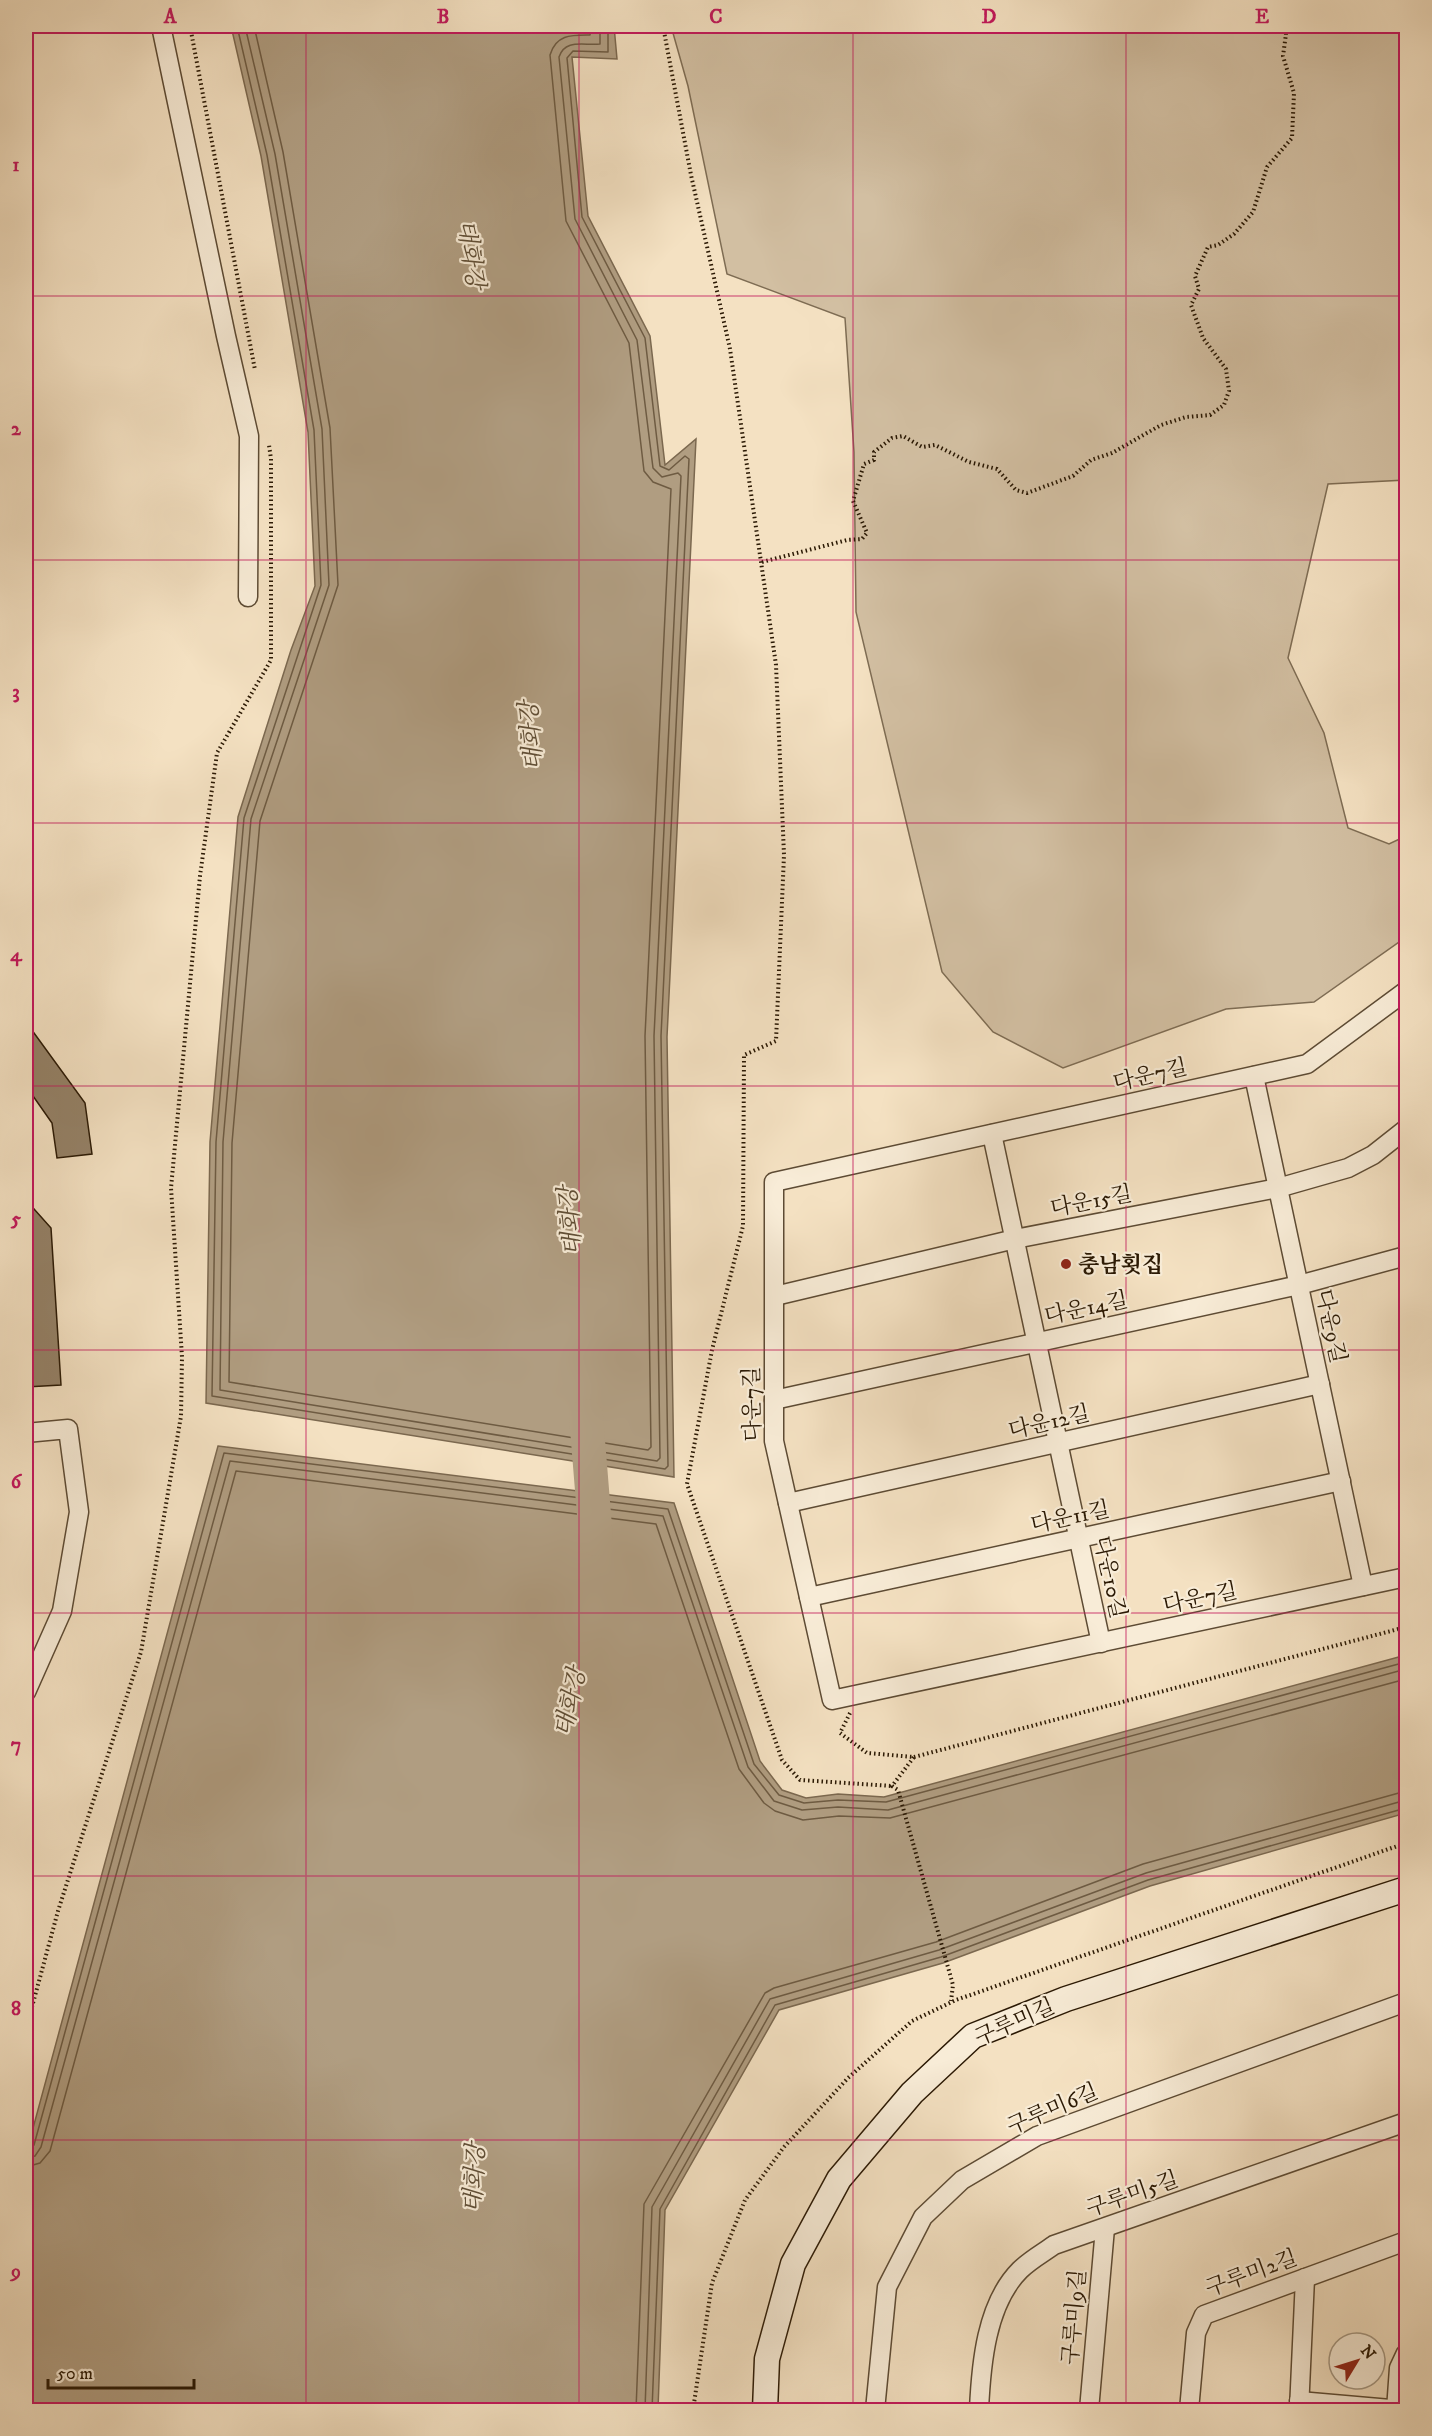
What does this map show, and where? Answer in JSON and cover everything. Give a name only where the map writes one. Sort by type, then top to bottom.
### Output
[{"type":"street","points":[[161,26],[249,436],[248,597]]},
{"type":"street","name":"다운7길","points":[[1407,991],[1307,1064],[774,1182],[774,1441],[832,1700],[1407,1577]]},
{"type":"street","name":"다운9길","points":[[1254,1076],[1363,1586]]},
{"type":"street","name":"다운15길","points":[[775,1296],[1015,1239],[1278,1188],[1348,1168],[1373,1155],[1407,1129]]},
{"type":"street","name":"다운10길","points":[[992,1134],[1101,1642]]},
{"type":"street","name":"다운14길","points":[[774,1400],[1299,1285],[1407,1256]]},
{"type":"street","name":"다운12길","points":[[788,1503],[1320,1384]]},
{"type":"street","points":[[26,1433],[68,1429],[79,1512],[62,1611],[26,1692]]},
{"type":"street","name":"다운11길","points":[[809,1597],[1341,1481]]},
{"type":"street","name":"구루미길","points":[[765,2410],[767,2359],[793,2264],[839,2179],[912,2093],[973,2036],[1066,1999],[1407,1889]]},
{"type":"street","name":"구루미6길","points":[[875,2410],[887,2287],[923,2217],[962,2180],[1037,2136],[1407,2002]]},
{"type":"street","name":"구루미5길","points":[[979,2410],[987,2342],[999,2302],[1019,2270],[1054,2245],[1407,2122]]},
{"type":"street","name":"구루미9길","points":[[1089,2410],[1105,2228]]},
{"type":"street","name":"구루미2길","points":[[1189,2410],[1196,2333],[1204,2315],[1407,2241]]},
{"type":"street","points":[[1305,2278],[1299,2406],[1402,2410]]},
{"type":"street","points":[[1395,2410],[1399,2368],[1407,2353]]},
{"type":"path","points":[[190,26],[256,377]]},
{"type":"path","points":[[663,26],[691,175],[730,349],[776,665],[783,792],[784,855],[776,1041],[744,1055],[743,1226],[712,1350],[687,1484],[782,1760],[800,1780],[892,1786],[898,1790],[953,1985],[951,2001]]},
{"type":"path","points":[[762,562],[847,540],[862,539],[867,533],[853,501],[854,493],[864,464],[874,460],[874,452],[892,438],[903,436],[922,447],[935,445],[969,462],[998,469],[1016,490],[1027,493],[1073,476],[1091,460],[1112,453],[1161,425],[1186,417],[1210,415],[1224,405],[1229,391],[1226,369],[1203,338],[1191,305],[1199,289],[1195,276],[1208,247],[1218,245],[1234,234],[1253,212],[1268,167],[1292,138],[1294,93],[1283,56],[1286,34],[1283,26]]},
{"type":"path","points":[[26,2029],[58,1911],[141,1652],[181,1416],[182,1357],[171,1188],[200,876],[218,753],[271,660],[271,459],[267,435]]},
{"type":"path","points":[[860,1694],[840,1733],[867,1753],[914,1757],[1407,1627]]},
{"type":"path","points":[[892,1786],[914,1757]]},
{"type":"shaded area","points":[[671,26],[1406,26],[1406,480],[1328,484],[1288,658],[1324,733],[1348,828],[1389,844],[1406,836],[1406,937],[1314,1002],[1226,1009],[1063,1068],[993,1032],[942,972],[856,612],[854,452],[845,318],[727,274],[688,86]]},
{"type":"water","points":[[231,26],[614,26],[617,59],[572,57],[588,216],[650,336],[665,465],[696,439],[667,1037],[674,1477],[206,1403],[210,1142],[238,817],[291,650],[315,586],[308,432],[261,156]]},
{"type":"water","points":[[218,1446],[674,1503],[760,1761],[782,1790],[806,1798],[838,1794],[884,1797],[1406,1655],[1406,1813],[1150,1886],[943,1963],[779,2010],[665,2210],[658,2410],[26,2410],[26,2154]]},
{"type":"building","points":[[26,1022],[85,1103],[92,1154],[57,1158],[52,1123],[26,1086]]},
{"type":"building","points":[[26,1200],[51,1228],[61,1385],[26,1387]]},
{"type":"waterway","name":"태화강","points":[[586,1416],[596,1539]]},
{"type":"place","name":"충남횟집","points":[[1066,1264]]}]
